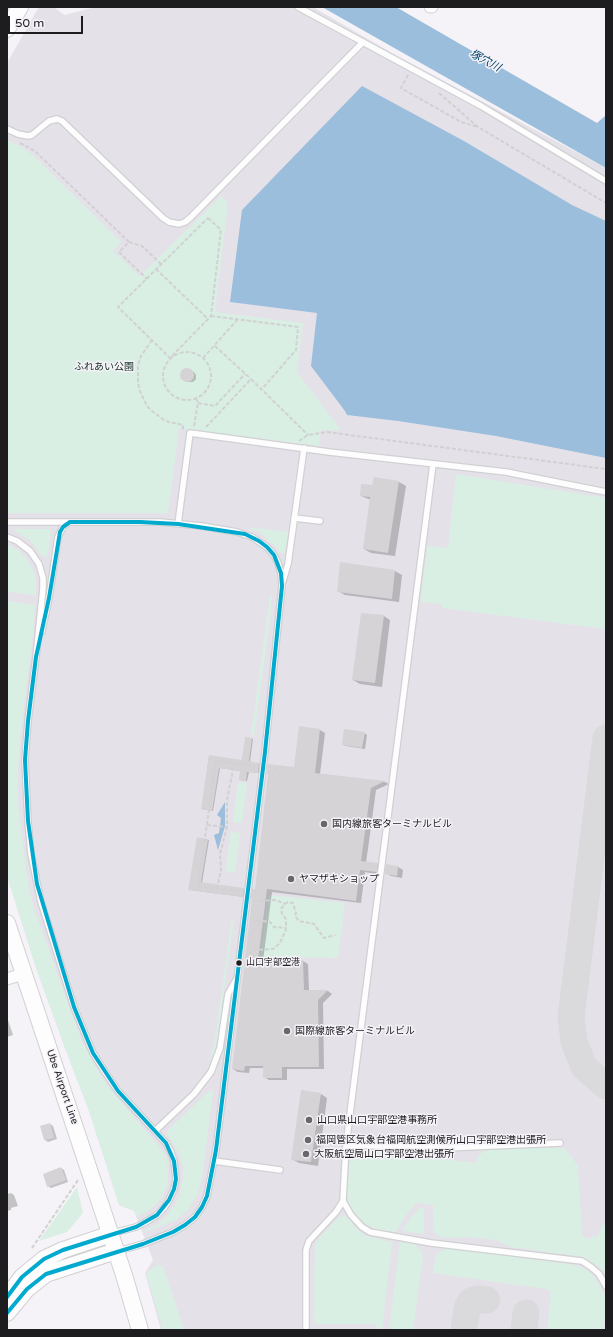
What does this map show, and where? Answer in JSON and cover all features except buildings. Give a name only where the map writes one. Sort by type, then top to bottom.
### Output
[{"type":"main road","points":[[7,30],[20,7]]},
{"type":"main road","name":"Ube Airport Line","points":[[7,923],[23,974],[68,1102],[140,1330]]},
{"type":"main road","points":[[7,1296],[22,1277],[44,1259],[63,1250],[110,1234]]},
{"type":"main road","points":[[7,1313],[27,1289],[46,1274],[116,1251]]},
{"type":"street","points":[[7,979],[23,974]]},
{"type":"lane","points":[[298,7],[481,106],[606,181]]},
{"type":"lane","points":[[7,129],[18,134],[28,136],[32,135],[49,121],[57,119],[62,121],[163,218],[168,222],[179,224],[190,218],[363,42]]},
{"type":"lane","points":[[178,524],[190,433],[506,472],[606,492]]},
{"type":"lane","points":[[116,1251],[143,1244],[173,1232],[185,1225],[195,1217],[207,1196],[214,1161],[238,976],[265,752],[282,586],[288,564],[304,448]]},
{"type":"lane","points":[[306,1330],[306,1250],[309,1241],[336,1212],[343,1201],[346,1145],[433,464]]},
{"type":"lane","points":[[294,518],[320,521]]},
{"type":"lane","points":[[7,522],[140,522],[178,524],[238,532],[259,541],[270,551],[278,563],[282,586]]},
{"type":"lane","points":[[36,657],[49,598],[58,537],[63,527],[70,522]]},
{"type":"lane","points":[[7,537],[17,541],[30,551],[39,564],[43,588],[28,721],[25,768],[31,854],[38,890],[74,1007],[93,1053],[104,1072],[118,1091],[166,1143],[174,1161],[176,1179],[174,1189],[169,1200],[157,1215],[136,1227],[110,1234]]},
{"type":"lane","points":[[155,1131],[194,1094],[211,1072],[220,1048],[228,994],[238,976]]},
{"type":"lane","points":[[346,1145],[446,1148],[560,1143]]},
{"type":"lane","points":[[214,1161],[280,1170]]},
{"type":"lane","points":[[343,1201],[351,1215],[362,1227],[370,1232],[432,1242],[582,1262],[599,1274],[606,1286]]},
{"type":"path","points":[[412,70],[401,88],[461,122],[478,126]]},
{"type":"path","points":[[436,90],[478,126],[606,203]]},
{"type":"path","points":[[18,142],[36,151],[129,242],[142,246],[161,264]]},
{"type":"path","points":[[170,358],[118,307],[208,218],[221,230],[211,316],[170,358],[164,370],[163,378],[168,391],[173,396],[187,400],[196,398],[209,384],[210,370],[207,364],[203,358],[190,352],[183,352],[170,358]]},
{"type":"path","points":[[129,242],[119,252],[147,279]]},
{"type":"path","points":[[156,269],[208,319]]},
{"type":"path","points":[[211,316],[298,327],[296,350],[262,389]]},
{"type":"path","points":[[203,358],[238,319]]},
{"type":"path","points":[[152,340],[146,348],[138,365],[137,379],[140,391],[147,406],[157,416],[169,422],[183,425],[182,433]]},
{"type":"path","points":[[215,346],[262,389],[308,435],[327,432],[606,469]]},
{"type":"path","points":[[198,403],[215,406],[245,374]]},
{"type":"path","points":[[206,428],[251,379]]},
{"type":"path","points":[[194,426],[198,403],[196,398]]},
{"type":"path","points":[[238,891],[198,886],[206,825],[216,762],[255,766]]},
{"type":"path","points":[[217,889],[221,870],[220,854],[227,827],[227,800],[234,764]]},
{"type":"path","points":[[206,825],[227,827]]},
{"type":"path","points":[[260,901],[276,900],[284,904]]},
{"type":"path","points":[[253,950],[273,949],[280,943],[286,928],[286,919],[282,914],[281,909],[284,904],[288,902],[293,903],[296,913],[295,916],[300,921],[314,924],[324,938],[335,935]]},
{"type":"path","points":[[257,920],[270,922],[274,927],[286,928]]},
{"type":"path","points":[[32,1248],[78,1180]]},
{"type":"shaded area","points":[[39,7],[54,7],[64,15],[96,7],[313,7],[392,53],[606,168],[606,1330],[161,1330],[145,1273],[153,1260],[134,1211],[119,1205],[89,1111],[36,968],[7,876],[7,63]]},
{"type":"green space","name":"ふれあい公園","points":[[7,140],[22,147],[35,157],[121,242],[113,251],[140,276],[221,196],[228,203],[215,312],[303,323],[297,372],[341,430],[321,430],[319,446],[179,428],[168,513],[7,513]]},
{"type":"green space","points":[[456,474],[606,498],[606,629],[442,608],[442,604],[421,602],[427,546],[448,548]]},
{"type":"green space","points":[[246,527],[288,532],[285,553],[280,552],[259,532]]},
{"type":"green space","points":[[13,529],[49,529],[51,531],[48,554],[46,557],[43,557],[31,541]]},
{"type":"green space","points":[[7,544],[21,552],[33,570],[36,580],[36,595],[7,592]]},
{"type":"green space","points":[[270,596],[272,596],[270,619],[254,736],[251,735]]},
{"type":"green space","points":[[7,601],[35,605],[20,738],[18,770],[18,800],[21,831],[29,888],[34,909],[82,1042],[109,1088],[166,1156],[168,1166],[168,1183],[162,1198],[150,1210],[137,1217],[134,1211],[119,1205],[89,1111],[36,968],[7,876]]},
{"type":"green space","points":[[238,782],[247,783],[242,823],[233,822]]},
{"type":"green space","points":[[231,832],[240,833],[235,872],[226,871]]},
{"type":"green space","points":[[269,895],[345,903],[338,958],[260,957]]},
{"type":"green space","points":[[232,918],[234,920],[216,1047],[212,1063],[209,1061],[214,1046]]},
{"type":"green space","points":[[209,1091],[212,1091],[213,1093],[203,1170],[198,1193],[189,1209],[176,1220],[145,1232],[144,1231],[159,1223],[166,1217],[180,1195],[183,1167],[180,1156],[167,1134],[167,1131]]},
{"type":"green space","points":[[486,1148],[565,1148],[578,1166],[582,1236],[591,1239],[592,1236],[597,1237],[606,1220],[606,1276],[604,1271],[583,1257],[511,1247],[496,1240],[467,1237],[441,1237],[434,1231],[433,1205],[416,1203],[404,1218],[396,1232],[379,1231],[364,1223],[355,1214],[349,1204],[347,1189],[351,1149],[476,1163],[478,1157]]},
{"type":"green space","points":[[77,1187],[83,1213],[67,1232],[39,1241]]},
{"type":"green space","points":[[419,1208],[424,1208],[424,1234],[403,1231],[404,1227]]},
{"type":"green space","points":[[346,1216],[357,1229],[366,1236],[392,1242],[382,1330],[377,1330],[376,1324],[316,1324],[314,1319],[315,1245],[320,1237],[339,1217]]},
{"type":"green space","points":[[400,1242],[416,1245],[421,1251],[423,1257],[413,1330],[389,1330]]},
{"type":"green space","points":[[452,1248],[569,1264],[581,1267],[592,1274],[605,1296],[606,1309],[603,1330],[547,1330],[551,1292],[546,1289],[433,1273],[437,1254],[443,1250]]},
{"type":"green space","points":[[157,1265],[163,1266],[184,1330],[163,1330],[146,1273]]},
{"type":"water","name":"塚穴川","points":[[322,7],[396,7],[597,123],[606,115],[606,168]]},
{"type":"water","points":[[362,86],[464,141],[572,205],[606,221],[606,458],[496,436],[347,415],[311,366],[317,313],[230,302],[242,210]]},
{"type":"water","points":[[225,802],[225,826],[218,850],[214,835],[219,833],[221,818],[217,815]]},
{"type":"taxiway","points":[[606,738],[571,1017],[574,1042],[584,1067],[606,1086]]},
{"type":"taxiway","points":[[464,1330],[467,1308],[471,1301],[477,1299],[487,1300]]},
{"type":"taxiway","points":[[524,1330],[526,1313]]},
{"type":"transit line","points":[[7,1297],[22,1277],[44,1259],[63,1250],[136,1227],[157,1215],[169,1200],[174,1189],[176,1179],[174,1161],[166,1143],[118,1091],[93,1053],[74,1007],[37,884],[28,821],[25,760],[36,657],[49,598],[60,532],[63,527],[70,522],[140,522],[178,524],[245,534],[259,541],[274,555],[281,573],[282,586],[265,752],[216,1150],[207,1196],[195,1217],[173,1232],[143,1244],[46,1274],[27,1289],[7,1313]]},
{"type":"place","name":"国内線旅客ターミナルビル","points":[[324,824]]},
{"type":"place","name":"ヤマザキショップ","points":[[291,879]]},
{"type":"place","name":"山口宇部空港","points":[[239,963]]},
{"type":"place","name":"国際線旅客ターミナルビル","points":[[287,1031]]},
{"type":"place","name":"山口県山口宇部空港事務所","points":[[309,1120]]},
{"type":"place","name":"福岡管区気象台福岡航空測候所山口宇部空港出張所","points":[[308,1140]]},
{"type":"place","name":"大阪航空局山口宇部空港出張所","points":[[306,1154]]}]
